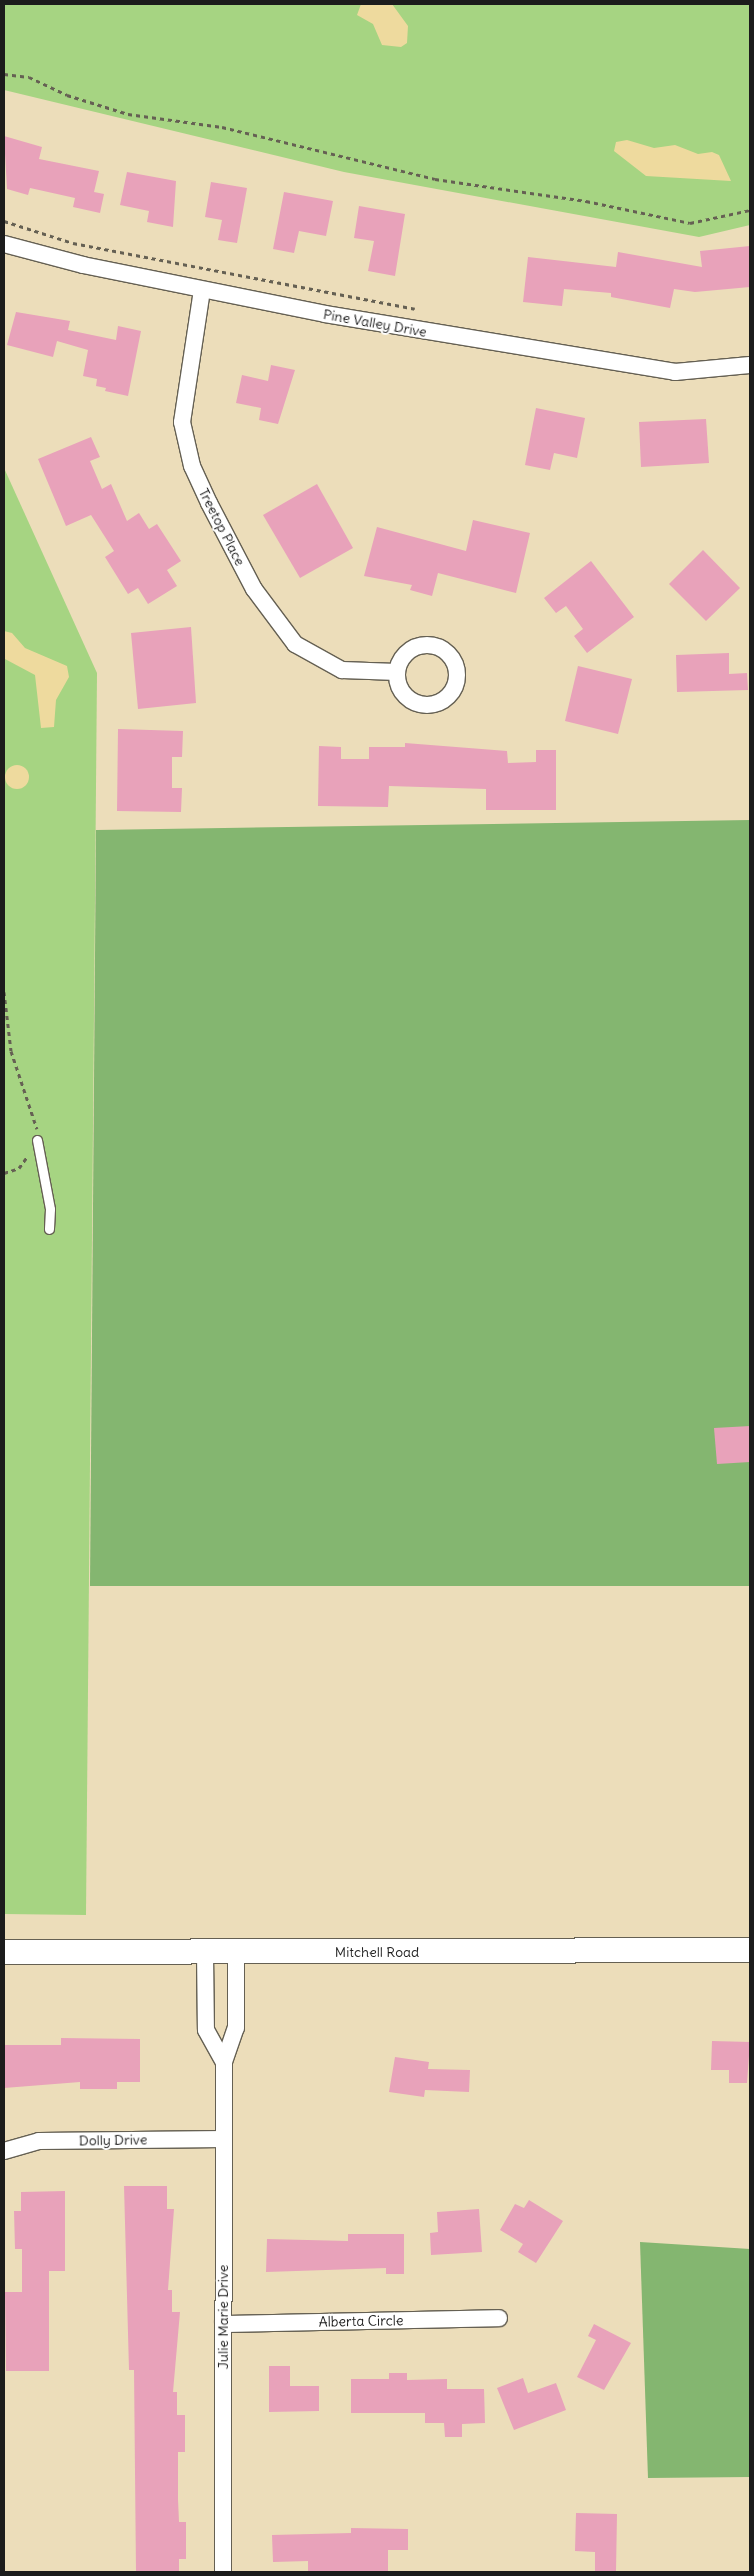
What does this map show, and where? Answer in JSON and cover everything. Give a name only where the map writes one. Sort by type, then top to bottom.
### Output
[{"type":"street","name":"Pine Valley Drive","points":[[4,244],[202,290],[675,372],[750,365]]},
{"type":"street","name":"Treetop Place","points":[[202,290],[182,422],[192,466],[208,503],[254,589],[295,644],[342,670],[397,672]]},
{"type":"street","name":"Mitchell Road","points":[[4,1952],[750,1950]]},
{"type":"street","name":"Julie Marie Drive","points":[[206,1952],[206,2030],[224,2062]]},
{"type":"street","name":"Julie Marie Drive","points":[[223,2572],[224,2062],[236,2028],[236,1952]]},
{"type":"street","name":"Dolly Drive","points":[[4,2150],[39,2141],[224,2139]]},
{"type":"street","name":"Alberta Circle","points":[[223,2324],[499,2318]]},
{"type":"lane","points":[[37,1140],[50,1209],[48,1230]]},
{"type":"path","points":[[4,74],[29,77],[67,95],[128,114],[222,127],[434,178],[586,201],[690,223],[750,210]]},
{"type":"path","points":[[4,221],[73,243],[415,309]]},
{"type":"path","points":[[4,992],[11,1051],[35,1116],[37,1140],[19,1168],[4,1172]]},
{"type":"green space","points":[[4,4],[750,4],[750,225],[699,237],[344,172],[4,90]]},
{"type":"green space","points":[[4,468],[97,673],[86,1915],[4,1914]]},
{"type":"green space","points":[[750,820],[750,1586],[90,1586],[96,830]]},
{"type":"green space","points":[[640,2242],[750,2249],[750,2477],[648,2478]]},
{"type":"sand","points":[[361,4],[392,4],[408,26],[407,43],[401,47],[382,45],[373,24],[357,15]]},
{"type":"sand","points":[[627,140],[654,148],[675,145],[698,154],[712,152],[719,155],[731,181],[646,176],[614,151],[616,142]]},
{"type":"sand","points":[[4,631],[12,633],[25,648],[67,666],[69,677],[56,700],[54,727],[41,728],[35,675],[5,659]]},
{"type":"sand","points":[[17,765],[26,768],[29,777],[26,786],[17,789],[8,786],[5,777],[8,768]]},
{"type":"building","points":[[4,136],[42,147],[39,159],[99,171],[94,192],[104,194],[100,213],[73,207],[75,198],[30,188],[28,195],[7,189]]},
{"type":"building","points":[[127,172],[176,181],[173,227],[147,222],[149,211],[120,205]]},
{"type":"building","points":[[211,182],[247,188],[237,243],[218,240],[222,220],[205,217]]},
{"type":"building","points":[[284,192],[333,201],[326,236],[299,231],[294,253],[273,249]]},
{"type":"building","points":[[359,206],[405,214],[395,276],[368,271],[374,241],[354,238]]},
{"type":"building","points":[[750,246],[750,287],[695,292],[674,289],[670,308],[611,297],[611,293],[564,289],[562,306],[523,302],[528,257],[616,267],[618,252],[702,267],[700,251]]},
{"type":"building","points":[[16,312],[70,321],[68,330],[116,340],[118,326],[141,331],[128,396],[105,391],[106,388],[96,386],[97,379],[83,376],[88,350],[57,341],[53,357],[7,345]]},
{"type":"building","points":[[271,365],[295,370],[278,424],[259,420],[261,408],[236,403],[242,375],[268,381]]},
{"type":"building","points":[[536,408],[585,418],[577,458],[554,453],[550,470],[525,465]]},
{"type":"building","points":[[706,419],[709,463],[641,467],[639,422]]},
{"type":"building","points":[[91,437],[100,457],[90,461],[102,489],[111,484],[127,521],[139,513],[149,529],[157,524],[181,561],[167,570],[177,586],[148,604],[138,588],[128,594],[105,557],[114,551],[91,515],[66,526],[38,459]]},
{"type":"building","points":[[317,484],[353,548],[300,578],[263,515]]},
{"type":"building","points":[[473,520],[530,533],[516,593],[438,573],[432,596],[410,590],[412,585],[364,576],[377,527],[466,551]]},
{"type":"building","points":[[703,550],[740,588],[706,621],[669,584]]},
{"type":"building","points":[[591,561],[634,617],[587,653],[574,636],[583,629],[566,606],[556,613],[544,598]]},
{"type":"building","points":[[191,627],[196,703],[138,709],[131,633]]},
{"type":"building","points":[[729,653],[729,674],[747,673],[748,690],[677,692],[676,655]]},
{"type":"building","points":[[578,666],[632,679],[618,734],[565,721]]},
{"type":"building","points":[[118,729],[183,731],[182,757],[172,757],[172,788],[182,788],[181,812],[117,811]]},
{"type":"building","points":[[405,743],[507,751],[508,763],[536,762],[536,750],[556,750],[556,810],[486,810],[486,789],[389,786],[388,807],[318,806],[319,746],[341,747],[341,759],[369,759],[369,747],[405,747]]},
{"type":"building","points":[[750,1426],[750,1462],[717,1464],[714,1428]]},
{"type":"building","points":[[61,2038],[140,2039],[140,2082],[117,2082],[117,2089],[80,2089],[80,2082],[4,2088],[4,2045],[61,2045]]},
{"type":"building","points":[[712,2041],[750,2042],[747,2083],[729,2083],[729,2070],[711,2070]]},
{"type":"building","points":[[395,2057],[429,2062],[428,2069],[470,2070],[469,2092],[425,2090],[424,2097],[389,2092]]},
{"type":"building","points":[[124,2186],[167,2186],[167,2209],[174,2209],[168,2290],[172,2290],[172,2312],[180,2312],[173,2392],[177,2392],[177,2415],[185,2415],[185,2452],[178,2452],[178,2499],[179,2522],[186,2522],[186,2559],[179,2559],[179,2572],[136,2572],[134,2370],[129,2370]]},
{"type":"building","points":[[65,2191],[65,2271],[49,2271],[49,2371],[6,2371],[5,2292],[22,2292],[22,2249],[15,2249],[14,2211],[21,2211],[21,2192]]},
{"type":"building","points":[[529,2200],[563,2221],[536,2263],[518,2252],[523,2244],[500,2230],[515,2204],[524,2208]]},
{"type":"building","points":[[479,2209],[482,2252],[431,2255],[430,2233],[438,2232],[437,2212]]},
{"type":"building","points":[[348,2234],[404,2234],[404,2274],[386,2274],[386,2268],[266,2272],[267,2239],[348,2241]]},
{"type":"building","points":[[594,2324],[631,2343],[604,2390],[577,2377],[596,2340],[588,2336]]},
{"type":"building","points":[[269,2366],[290,2366],[290,2386],[319,2386],[319,2411],[269,2412]]},
{"type":"building","points":[[389,2373],[407,2373],[407,2380],[447,2379],[447,2389],[484,2389],[485,2423],[462,2424],[462,2437],[445,2437],[444,2423],[425,2423],[425,2413],[351,2413],[351,2379],[389,2379]]},
{"type":"building","points":[[523,2378],[528,2393],[556,2383],[566,2410],[514,2430],[497,2388]]},
{"type":"building","points":[[576,2513],[617,2514],[616,2572],[595,2571],[595,2552],[575,2551]]},
{"type":"building","points":[[351,2528],[408,2529],[408,2550],[388,2550],[388,2571],[308,2572],[308,2561],[273,2562],[272,2535],[351,2533]]}]
